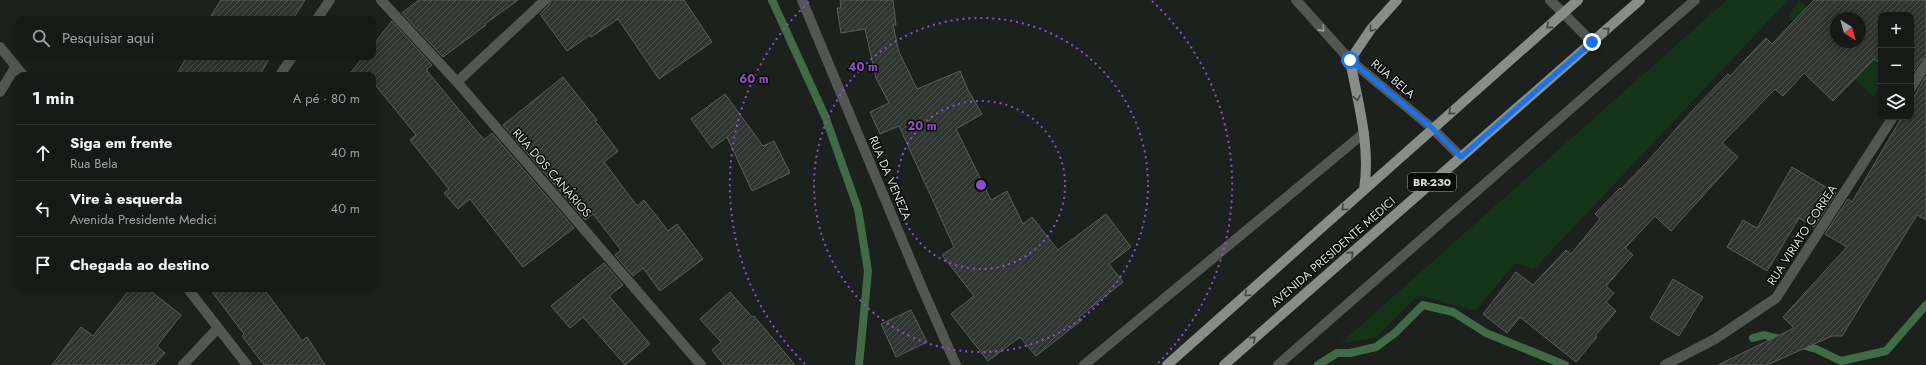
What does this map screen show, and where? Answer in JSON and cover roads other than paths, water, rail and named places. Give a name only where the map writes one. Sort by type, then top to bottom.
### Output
[{"type":"main road","points":[[1364,190],[1367,172],[1364,133],[1350,60],[1370,29],[1397,0]]},
{"type":"main road","name":"AVENIDA PRESIDENTE MEDICI","points":[[1167,365],[1432,128],[1578,0]]},
{"type":"main road","name":"AVENIDA PRESIDENTE MEDICI","points":[[1224,365],[1640,0]]},
{"type":"street","points":[[319,16],[330,0]]},
{"type":"street","name":"RUA DOS CANÁRIOS","points":[[381,0],[457,82],[701,365]]},
{"type":"street","points":[[457,82],[545,0]]},
{"type":"street","name":"RUA DA VENEZA","points":[[802,0],[917,276],[956,365]]},
{"type":"street","name":"RUA BELA","points":[[1296,0],[1350,60],[1432,128],[1461,157]]},
{"type":"street","points":[[1550,0],[1592,42]]},
{"type":"street","points":[[1278,365],[1695,0]]},
{"type":"street","points":[[0,47],[21,72]]},
{"type":"street","points":[[282,72],[290,60]]},
{"type":"street","points":[[1914,84],[1926,64]]},
{"type":"street","points":[[0,92],[16,66]]},
{"type":"street","name":"RUA VIRIATO CORREA","points":[[1665,365],[1715,339],[1776,298],[1891,120]]},
{"type":"street","points":[[1084,365],[1364,133]]},
{"type":"street","points":[[190,292],[247,365]]},
{"type":"street","points":[[183,365],[218,328]]},
{"type":"waterway","points":[[772,0],[825,116],[858,209],[868,271],[859,365]]},
{"type":"waterway","points":[[1318,365],[1337,353],[1350,353],[1376,347],[1395,333],[1423,305],[1453,312],[1486,333],[1565,365]]},
{"type":"waterway","points":[[1798,344],[1816,349],[1841,361],[1886,351],[1926,305]]},
{"type":"waterway","points":[[1753,338],[1764,335],[1783,340]]}]
